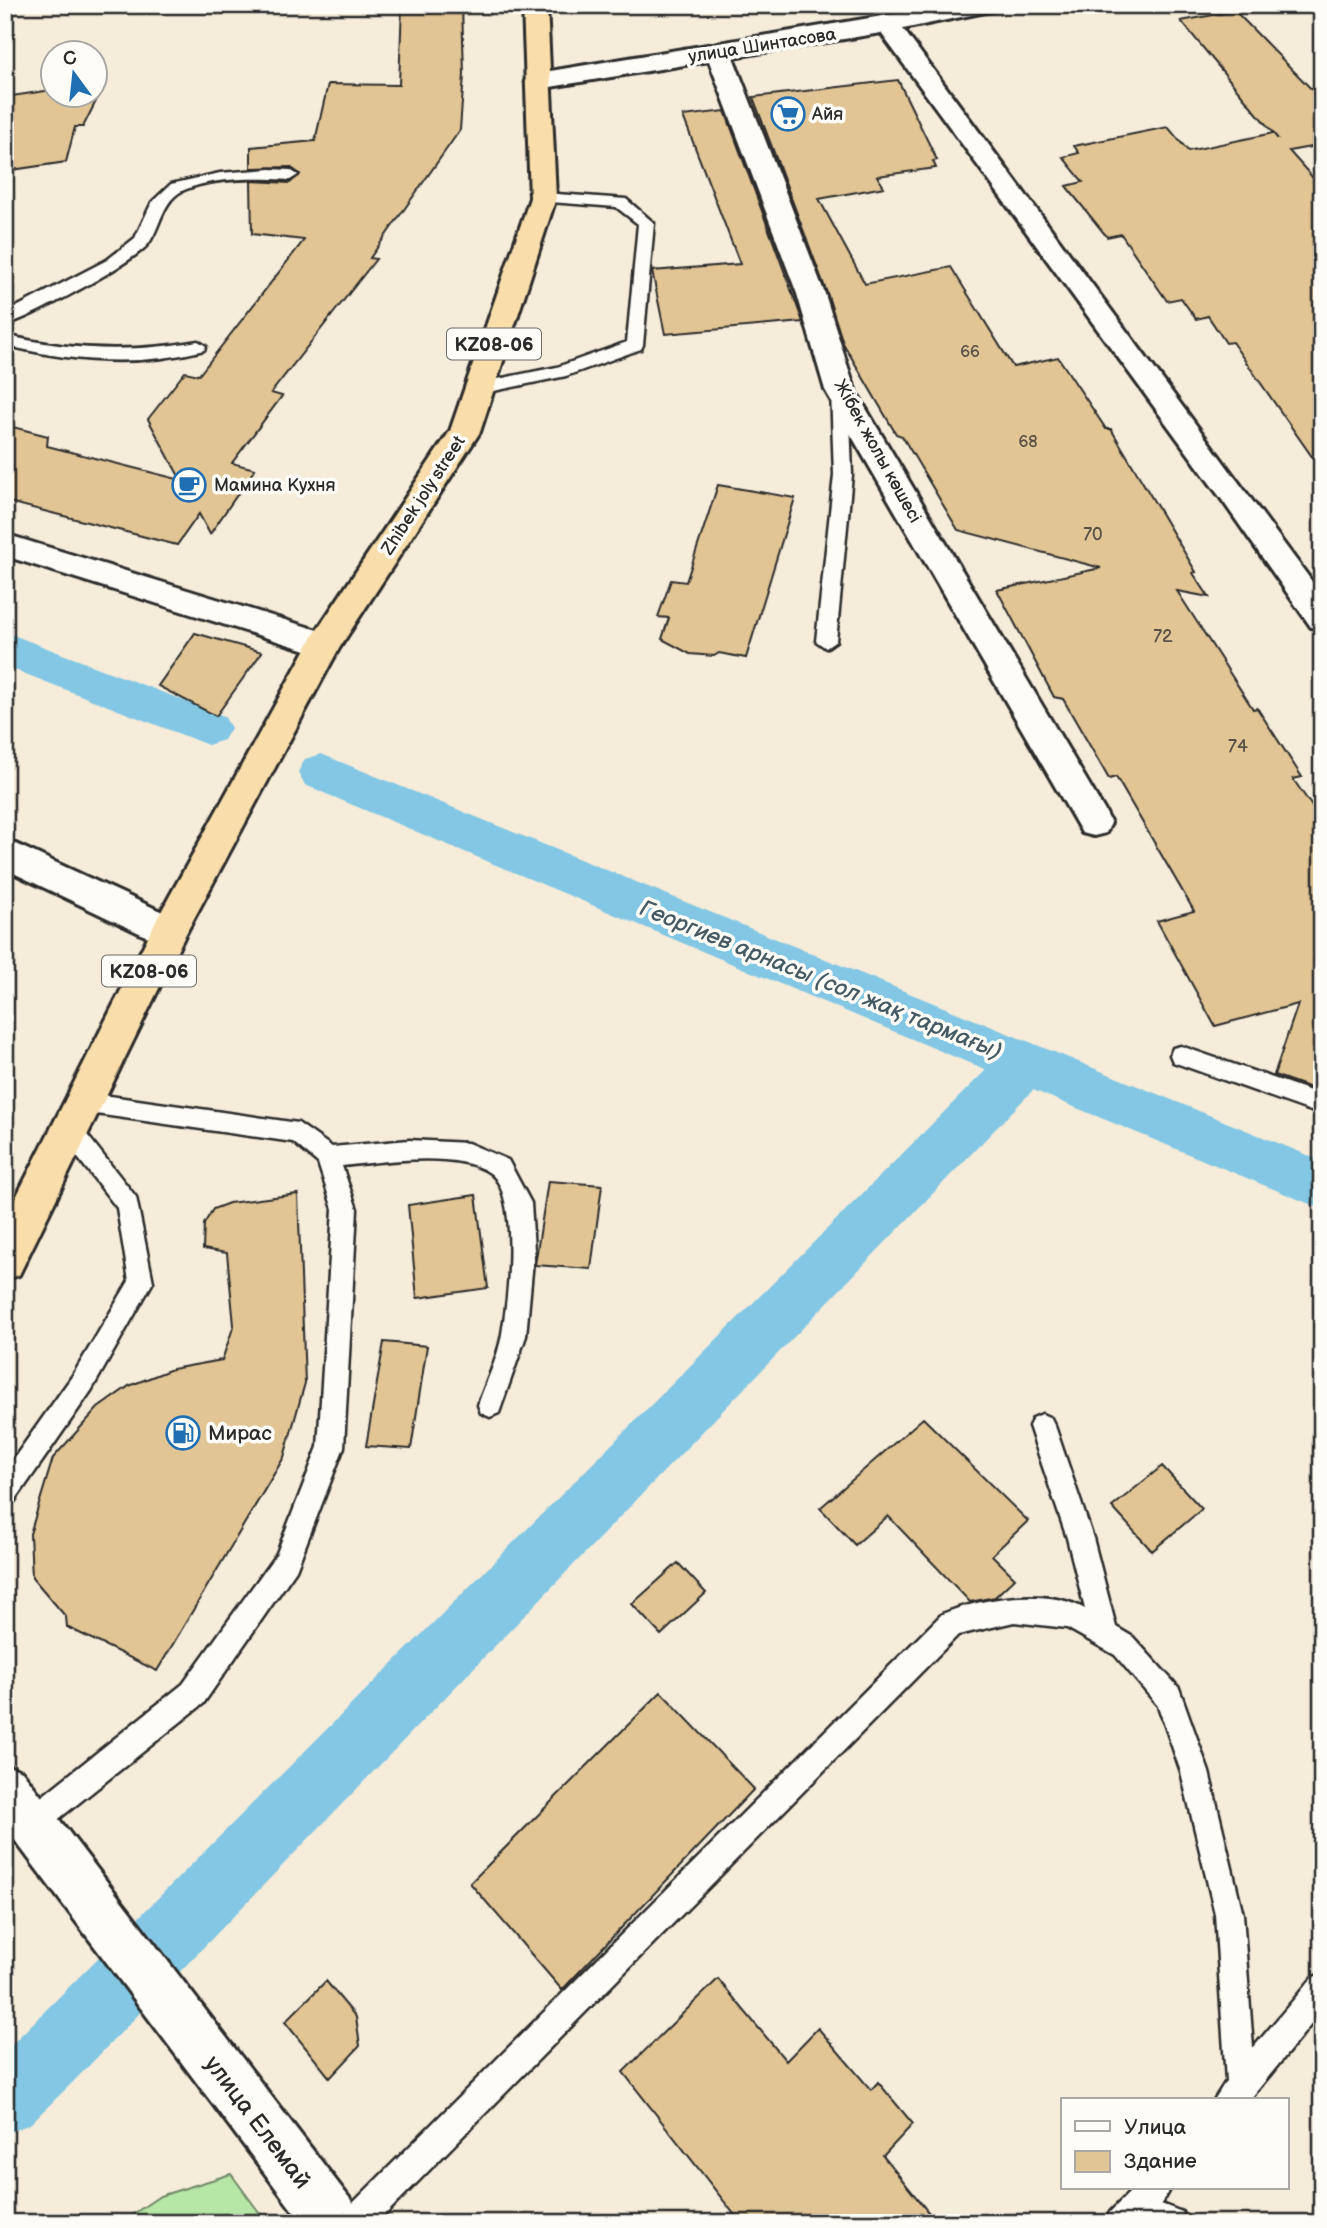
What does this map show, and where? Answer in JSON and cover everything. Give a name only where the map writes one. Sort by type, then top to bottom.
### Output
[{"type":"highway","name":"Zhibek joly street","points":[[325,644],[466,432],[543,198],[535,5]]},
{"type":"highway","name":"KZ08-06","points":[[5,1262],[75,1115],[169,931],[325,644]]},
{"type":"highway","name":"KZ08-06","points":[[5,1198],[75,1115]]},
{"type":"street","name":"улица Шинтасова","points":[[538,80],[887,25],[915,12],[986,5]]},
{"type":"street","points":[[887,25],[1222,478],[1322,619]]},
{"type":"street","name":"Жібек жолы көшесі","points":[[719,53],[811,294],[839,390],[1094,823]]},
{"type":"street","points":[[5,545],[325,644]]},
{"type":"street","points":[[5,853],[169,931]]},
{"type":"street","name":"улица Елемай","points":[[30,1822],[335,2223]]},
{"type":"lane","points":[[5,320],[113,264],[142,241],[160,202],[177,187],[220,178],[290,175]]},
{"type":"lane","points":[[479,388],[560,372],[635,345],[646,223],[620,202],[543,198]]},
{"type":"lane","points":[[5,340],[70,352],[118,356],[161,354],[198,346]]},
{"type":"lane","points":[[827,641],[843,475],[839,390]]},
{"type":"lane","points":[[1181,1055],[1322,1105]]},
{"type":"lane","points":[[30,1822],[193,1694],[287,1561],[331,1447],[345,1209],[328,1157],[298,1133],[75,1115]]},
{"type":"lane","points":[[5,1493],[82,1383],[141,1282],[128,1205],[75,1115]]},
{"type":"lane","points":[[328,1157],[409,1150],[468,1153],[500,1167],[519,1203],[522,1250],[514,1336],[490,1405]]},
{"type":"lane","points":[[1042,1426],[1080,1538],[1105,1635]]},
{"type":"lane","points":[[355,2223],[951,1623],[1014,1609],[1070,1615],[1105,1635],[1124,1646],[1169,1698],[1195,1772],[1229,1914],[1235,2093]]},
{"type":"lane","points":[[1235,2093],[1322,1988]]},
{"type":"lane","points":[[1137,2206],[1171,2223]]},
{"type":"green space","points":[[231,2174],[267,2223],[120,2223],[160,2196]]},
{"type":"building","points":[[402,5],[462,5],[464,74],[460,130],[370,258],[376,259],[271,393],[282,396],[232,463],[255,469],[210,534],[199,514],[177,545],[5,501],[5,425],[48,436],[47,446],[181,480],[148,419],[185,372],[199,375],[304,240],[252,234],[251,181],[290,183],[300,174],[290,167],[251,168],[251,147],[315,141],[328,84],[399,85]]},
{"type":"building","points":[[1235,11],[1322,100],[1322,145],[1289,151],[1322,188],[1322,471],[1232,342],[1226,343],[1208,316],[1196,319],[1181,298],[1167,301],[1121,234],[1107,237],[1066,186],[1083,182],[1063,157],[1079,153],[1074,146],[1168,127],[1188,151],[1273,133],[1278,139],[1181,21]]},
{"type":"building","points":[[898,80],[937,160],[933,161],[936,168],[877,176],[884,187],[819,199],[865,284],[951,267],[1013,367],[1058,357],[1106,429],[1111,429],[1196,572],[1193,573],[1209,597],[1177,591],[1253,709],[1257,708],[1302,777],[1293,779],[1322,821],[1322,1092],[1274,1075],[1298,1004],[1215,1026],[1157,921],[1194,911],[1116,777],[1109,779],[1063,699],[1054,697],[997,590],[1101,568],[958,530],[902,436],[896,434],[843,343],[827,293],[753,97]]},
{"type":"building","points":[[38,92],[38,108],[92,108],[83,127],[75,127],[66,162],[5,171],[5,97]]},
{"type":"building","points":[[725,111],[803,322],[665,334],[652,271],[740,264],[683,116]]},
{"type":"building","points":[[718,485],[795,498],[746,658],[719,653],[714,656],[690,654],[662,639],[669,618],[658,617],[671,580],[686,582]]},
{"type":"building","points":[[195,633],[262,652],[216,716],[158,686]]},
{"type":"building","points":[[548,1181],[602,1185],[591,1269],[535,1265]]},
{"type":"building","name":"Мирас","points":[[298,1194],[305,1383],[284,1457],[157,1671],[67,1627],[66,1617],[32,1577],[30,1534],[53,1458],[98,1408],[129,1386],[172,1369],[222,1360],[234,1325],[227,1253],[203,1249],[204,1224],[213,1209],[229,1203]]},
{"type":"building","points":[[476,1195],[488,1288],[417,1298],[408,1205]]},
{"type":"building","points":[[384,1342],[427,1346],[411,1449],[366,1446]]},
{"type":"building","points":[[923,1418],[1028,1521],[992,1555],[1015,1578],[995,1597],[970,1602],[888,1516],[855,1545],[820,1508]]},
{"type":"building","points":[[1162,1466],[1202,1509],[1152,1551],[1112,1507]]},
{"type":"building","points":[[678,1563],[706,1593],[661,1635],[632,1604]]},
{"type":"building","points":[[661,1692],[754,1789],[562,1990],[470,1883]]},
{"type":"building","points":[[718,1979],[786,2061],[818,2028],[871,2090],[878,2082],[913,2124],[883,2156],[937,2223],[741,2223],[623,2072]]},
{"type":"building","points":[[326,1981],[356,2017],[360,2046],[330,2078],[285,2022]]},
{"type":"waterway","points":[[5,648],[208,728]]},
{"type":"waterway","name":"Георгиев арнасы (сол жақ тармағы)","points":[[321,772],[1026,1063]]},
{"type":"waterway","points":[[5,2099],[50,2057],[1026,1063]]},
{"type":"waterway","name":"Георгиев арнасы (сол жақ тармағы)","points":[[1026,1063],[1322,1186]]},
{"type":"place","name":"Айя","points":[[788,114]]},
{"type":"place","name":"Мамина Кухня","points":[[189,485]]},
{"type":"place","name":"Мирас","points":[[183,1433]]}]
